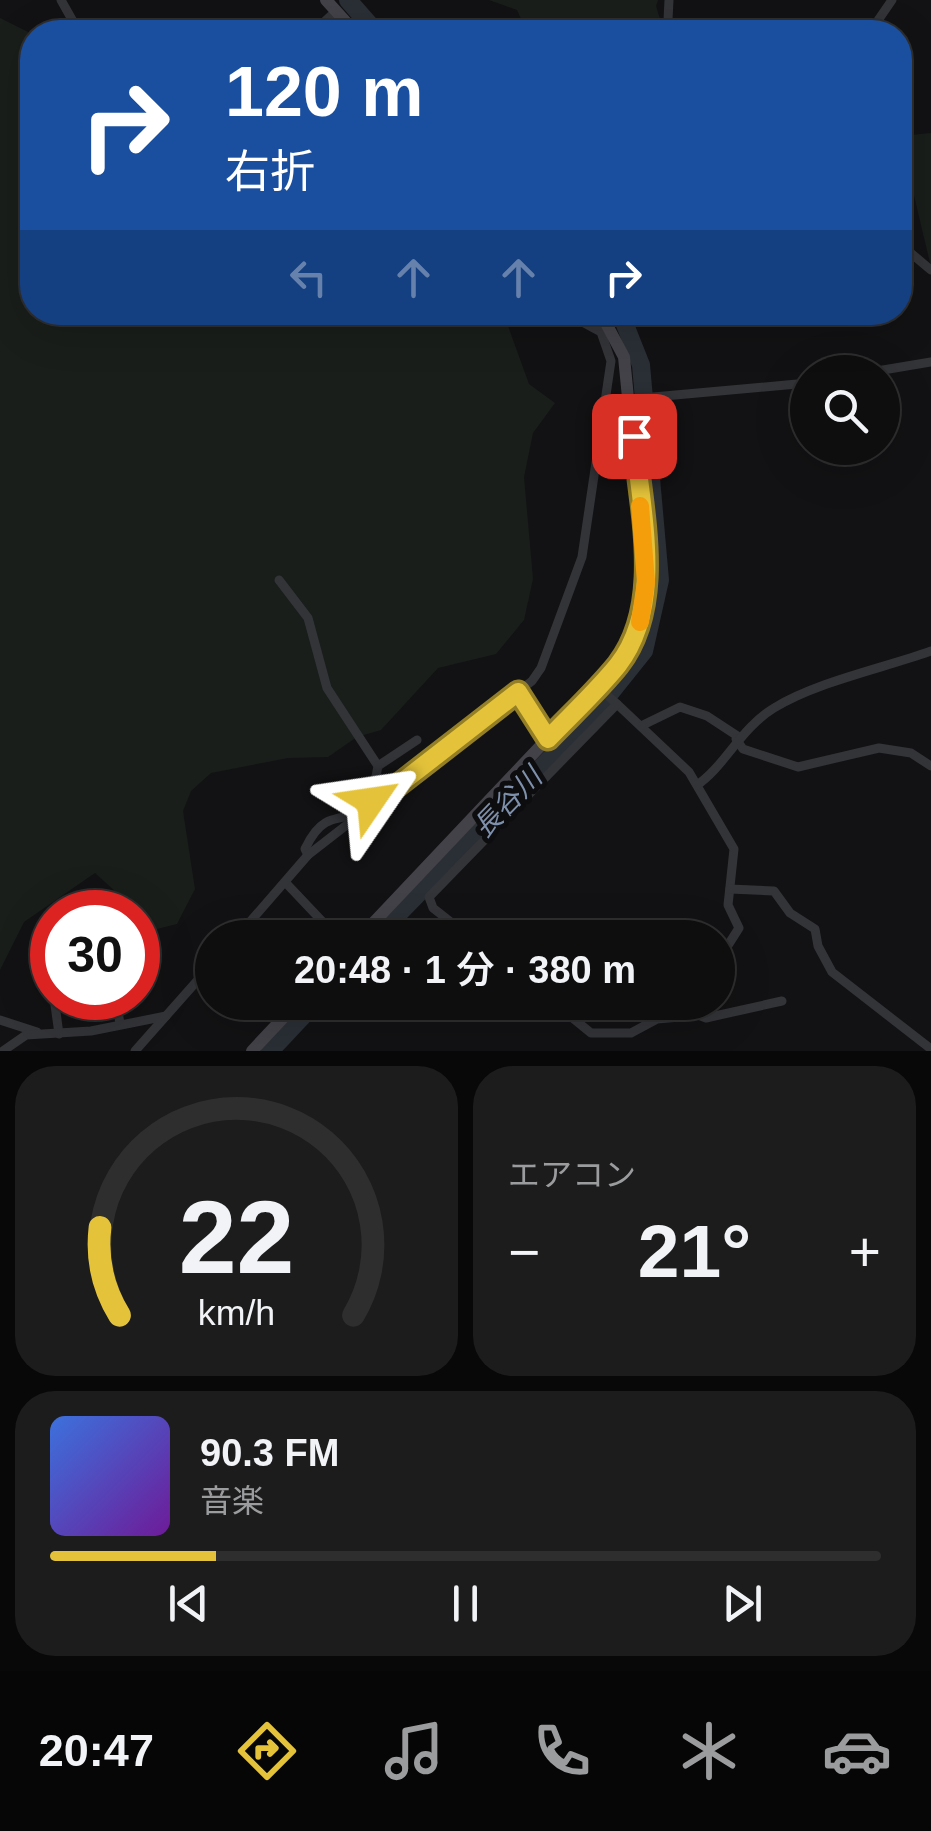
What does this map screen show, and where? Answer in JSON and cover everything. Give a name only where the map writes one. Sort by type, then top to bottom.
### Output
[{"type":"street","points":[[251,920],[308,856],[518,692],[541,668],[575,584],[611,361],[600,332],[587,325]]},
{"type":"street","points":[[376,920],[598,687],[630,646],[644,601],[630,394],[624,357],[607,325]]},
{"type":"street","points":[[900,367],[931,362]]},
{"type":"street","points":[[605,392],[630,394],[790,384]]},
{"type":"street","points":[[279,580],[308,618],[326,688],[378,766],[370,807]]},
{"type":"street","points":[[697,785],[708,778],[737,738],[775,707],[931,652]]},
{"type":"street","points":[[598,687],[643,725],[697,785],[734,850],[728,906],[734,920]]},
{"type":"street","points":[[518,692],[548,739]]},
{"type":"street","points":[[448,920],[433,908],[429,897],[617,704]]},
{"type":"street","points":[[643,725],[680,707],[707,716],[737,738],[743,749],[798,766],[879,748],[910,754],[931,766]]},
{"type":"street","points":[[378,766],[417,740]]},
{"type":"street","points":[[308,856],[305,849],[317,826],[329,818],[360,815]]},
{"type":"street","points":[[284,882],[321,920]]},
{"type":"street","points":[[730,889],[774,891],[790,912],[814,929],[832,972],[931,1050]]},
{"type":"street","points":[[135,1051],[195,983]]},
{"type":"street","points":[[735,1012],[782,1002]]},
{"type":"street","points":[[4,1051],[26,1035],[59,1034],[166,1016]]},
{"type":"street","points":[[0,1020],[44,1034]]},
{"type":"street","points":[[57,1020],[59,1034]]},
{"type":"street","points":[[119,1020],[120,1024]]},
{"type":"street","points":[[252,1051],[281,1020]]},
{"type":"street","points":[[575,1020],[591,1033],[631,1033],[656,1020]]},
{"type":"shaded area","points":[[489,0],[658,0],[660,20],[522,20],[517,10]]},
{"type":"shaded area","points":[[0,18],[20,28],[20,325],[503,325],[508,326],[529,384],[555,403],[533,433],[524,477],[533,579],[524,620],[496,654],[438,668],[381,730],[357,737],[328,757],[288,758],[211,773],[191,791],[183,811],[195,889],[177,924],[160,928],[160,890],[114,890],[95,873],[70,890],[30,890],[30,918],[24,922],[0,970]]},
{"type":"shaded area","points":[[931,133],[931,267],[912,187],[912,135]]},
{"type":"waterway","name":"長谷川","points":[[348,0],[366,20]]},
{"type":"waterway","name":"長谷川","points":[[393,920],[596,711],[644,651],[660,580],[641,365],[625,325]]},
{"type":"waterway","name":"長谷川","points":[[270,1051],[299,1020]]},
{"type":"slow traffic","points":[[640,506],[646,582],[640,622]]},
{"type":"route","points":[[371,801],[370,807],[518,692],[548,739],[619,664],[640,620],[646,582],[634,436]]}]
